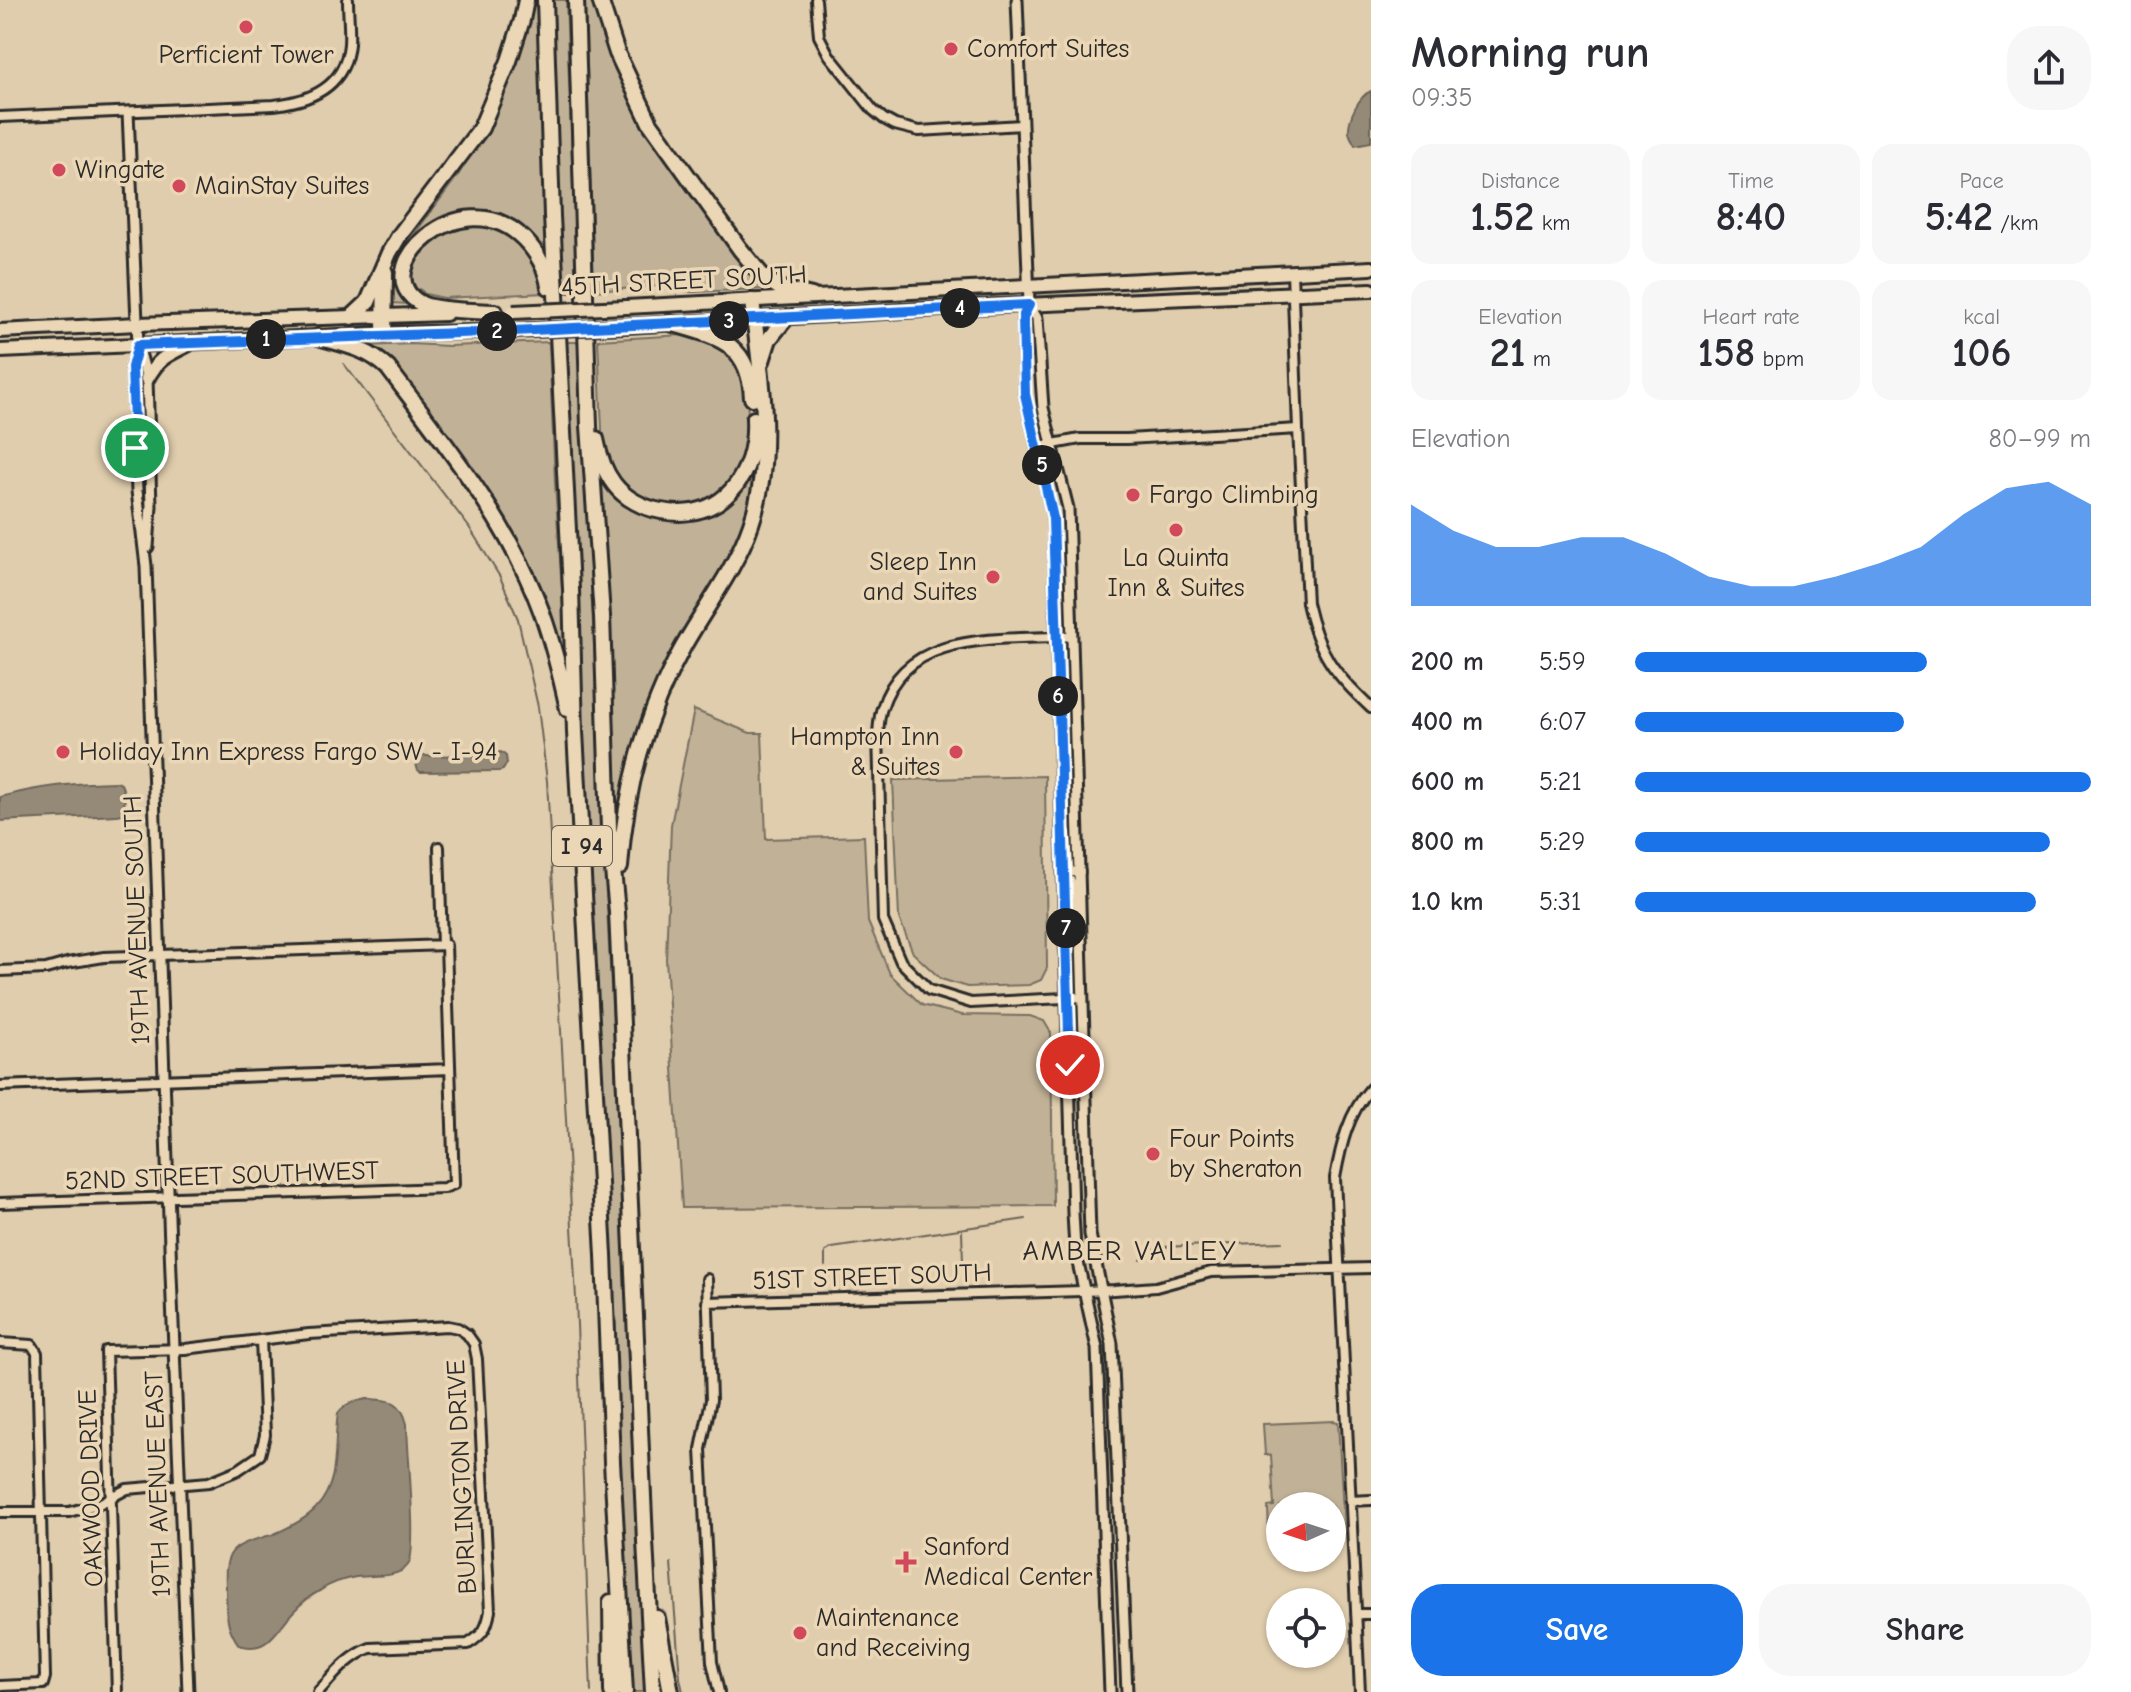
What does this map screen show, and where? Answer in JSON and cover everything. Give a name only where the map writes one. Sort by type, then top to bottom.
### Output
[{"type":"highway","points":[[352,317],[368,302],[399,236],[481,128],[509,61],[526,0]]},
{"type":"highway","name":"I 94","points":[[545,0],[575,744],[625,1692]]},
{"type":"highway","name":"I 94","points":[[576,0],[588,401],[602,616],[609,828],[617,912],[653,1692]]},
{"type":"highway","points":[[600,0],[617,53],[650,123],[740,249],[764,278],[782,289],[812,296]]},
{"type":"highway","points":[[495,312],[436,308],[424,305],[409,294],[403,278],[417,245],[443,226],[464,219],[489,220],[519,234],[532,247],[547,276],[559,357]]},
{"type":"highway","points":[[384,334],[386,259]]},
{"type":"highway","points":[[617,912],[629,795],[660,693],[732,565],[751,523],[765,453],[752,301]]},
{"type":"highway","points":[[760,373],[769,339],[786,318]]},
{"type":"highway","points":[[588,401],[605,468],[624,495],[653,510],[674,514],[692,513],[725,497],[748,467],[753,446],[749,373],[737,352],[726,342],[670,323]]},
{"type":"highway","points":[[318,337],[366,351],[378,358],[480,494],[516,554],[542,613],[562,682],[575,744]]},
{"type":"highway","points":[[612,1462],[612,1692]]},
{"type":"highway","points":[[645,1541],[671,1692]]},
{"type":"main road","name":"45TH STREET SOUTH","points":[[0,331],[626,307],[1371,268]]},
{"type":"main road","name":"45TH STREET SOUTH","points":[[0,351],[626,326],[1371,290]]},
{"type":"main road","points":[[147,379],[163,357],[193,342]]},
{"type":"street","points":[[0,117],[295,103],[308,99],[325,89],[346,60],[349,44],[348,0]]},
{"type":"street","points":[[816,0],[823,45],[873,110],[884,119],[919,131],[1022,125]]},
{"type":"street","points":[[1017,0],[1029,305],[1037,318],[1043,408],[1068,508],[1090,1234],[1109,1328],[1115,1381],[1127,1692]]},
{"type":"street","name":"19TH AVENUE SOUTH","points":[[128,112],[138,345],[147,379],[151,506],[146,566]]},
{"type":"street","points":[[1292,272],[1305,582],[1312,624],[1321,649],[1335,672],[1371,708]]},
{"type":"street","points":[[1029,305],[1023,317],[1025,394],[1053,518],[1075,1249],[1097,1348],[1110,1692]]},
{"type":"street","name":"19TH AVENUE SOUTH","points":[[138,345],[132,380],[137,491],[146,566],[171,1274]]},
{"type":"street","points":[[1037,447],[1080,439],[1298,429]]},
{"type":"street","points":[[1072,636],[945,646],[911,665],[889,691],[881,710],[878,733],[883,920],[901,962],[929,990],[971,1003],[1083,997]]},
{"type":"street","points":[[1063,826],[1067,833],[1069,867],[1071,872],[1080,872]]},
{"type":"street","points":[[0,1086],[450,1069],[439,847]]},
{"type":"street","points":[[1065,876],[1071,881],[1074,921],[1082,934]]},
{"type":"street","points":[[0,971],[46,969],[104,957],[444,945]]},
{"type":"street","name":"52ND STREET SOUTHWEST","points":[[0,1203],[444,1188],[454,1184],[450,1069]]},
{"type":"street","points":[[1360,1692],[1335,1178],[1340,1149],[1350,1120],[1371,1088]]},
{"type":"street","name":"51ST STREET SOUTH","points":[[707,1302],[1101,1291],[1156,1287],[1211,1272],[1371,1268]]},
{"type":"street","name":"19TH AVENUE EAST","points":[[171,1274],[188,1692]]},
{"type":"street","points":[[707,1279],[711,1400],[701,1449],[712,1662],[719,1692]]},
{"type":"street","name":"BURLINGTON DRIVE","points":[[174,1349],[309,1334],[448,1326],[467,1334],[474,1344],[490,1611],[487,1626],[480,1637],[468,1644],[370,1648],[348,1660],[320,1691]]},
{"type":"street","points":[[0,1512],[69,1512],[99,1504],[127,1489],[209,1482],[238,1470],[260,1455],[265,1435],[261,1340]]},
{"type":"street","name":"OAKWOOD DRIVE","points":[[0,1343],[32,1345],[37,1353],[41,1512]]},
{"type":"street","name":"OAKWOOD DRIVE","points":[[117,1692],[106,1351],[174,1349]]},
{"type":"street","points":[[1350,1501],[1371,1500]]},
{"type":"street","points":[[0,1686],[43,1684],[45,1677],[41,1512]]},
{"type":"street","points":[[1356,1614],[1371,1614]]},
{"type":"shaded area","points":[[532,0],[539,0],[547,252],[542,253],[469,213],[450,217],[428,229],[408,249],[410,300],[407,304],[391,303],[395,268],[404,248],[459,174],[475,147]]},
{"type":"shaded area","points":[[552,0],[566,0],[577,293],[561,293]]},
{"type":"shaded area","points":[[585,0],[595,0],[617,64],[764,286],[763,289],[692,292],[661,286],[594,291]]},
{"type":"shaded area","points":[[1371,91],[1371,142],[1355,145],[1349,132],[1350,120],[1359,102]]},
{"type":"shaded area","points":[[462,224],[493,226],[527,248],[541,276],[545,293],[444,298],[425,294],[420,289],[416,292],[411,271],[412,260],[418,250]]},
{"type":"shaded area","points":[[698,336],[724,345],[746,379],[749,434],[748,451],[732,483],[710,499],[686,509],[648,504],[620,485],[603,452],[598,340]]},
{"type":"shaded area","points":[[549,342],[567,667],[562,668],[514,542],[365,346]]},
{"type":"shaded area","points":[[564,342],[579,342],[646,1692],[631,1692]]},
{"type":"shaded area","points":[[754,462],[759,464],[750,509],[730,559],[702,605],[623,809],[616,811],[600,480],[605,479],[625,501],[642,512],[692,517]]},
{"type":"shaded area","points":[[694,710],[750,733],[762,733],[766,839],[864,836],[868,922],[890,974],[922,1005],[962,1015],[1030,1016],[1044,1021],[1051,1033],[1053,1206],[682,1208],[666,959],[671,825]]},
{"type":"shaded area","points":[[501,752],[506,756],[507,763],[500,771],[420,772],[417,766],[418,757],[422,754],[484,755]]},
{"type":"shaded area","points":[[1045,776],[1047,968],[1041,980],[1029,985],[967,987],[941,979],[913,953],[899,918],[893,780]]},
{"type":"shaded area","points":[[121,784],[124,795],[122,814],[0,821],[0,797],[58,786]]},
{"type":"shaded area","points":[[367,1399],[398,1405],[407,1424],[412,1521],[408,1565],[391,1574],[356,1577],[329,1585],[302,1603],[264,1644],[239,1645],[231,1631],[227,1613],[226,1573],[230,1555],[243,1544],[291,1526],[316,1508],[324,1498],[333,1475],[338,1413],[351,1403]]},
{"type":"shaded area","points":[[1338,1422],[1342,1492],[1273,1492],[1271,1455],[1265,1455],[1263,1424]]},
{"type":"waterway","points":[[344,364],[469,527],[500,577],[518,619],[538,707],[547,781],[576,1298],[591,1692]]},
{"type":"waterway","points":[[825,1266],[825,1252],[832,1248],[1026,1219]]},
{"type":"waterway","points":[[962,1231],[963,1262]]},
{"type":"waterway","points":[[1141,1260],[1152,1250],[1162,1247],[1282,1242]]},
{"type":"waterway","points":[[671,1563],[683,1692]]},
{"type":"place","name":"Perficient Tower","points":[[246,27]]},
{"type":"place","name":"Comfort Suites","points":[[951,49]]},
{"type":"place","name":"Wingate","points":[[59,170]]},
{"type":"place","name":"MainStay Suites","points":[[179,186]]},
{"type":"place","name":"Fargo Climbing","points":[[1133,495]]},
{"type":"place","name":"La Quinta Inn & Suites","points":[[1176,530]]},
{"type":"place","name":"Sleep Inn and Suites","points":[[993,577]]},
{"type":"place","name":"Holiday Inn Express Fargo SW - I-94","points":[[63,752]]},
{"type":"place","name":"Hampton Inn & Suites","points":[[956,752]]},
{"type":"place","name":"Four Points by Sheraton","points":[[1153,1154]]},
{"type":"place","name":"Sanford Medical Center","points":[[906,1562]]},
{"type":"place","name":"Maintenance and Receiving","points":[[800,1633]]},
{"type":"district","name":"AMBER VALLEY","points":[[1130,1251]]},
{"type":"route","points":[[135,448],[132,367],[138,345],[513,331],[1029,305],[1023,317],[1025,394],[1053,518],[1070,1065]]}]
